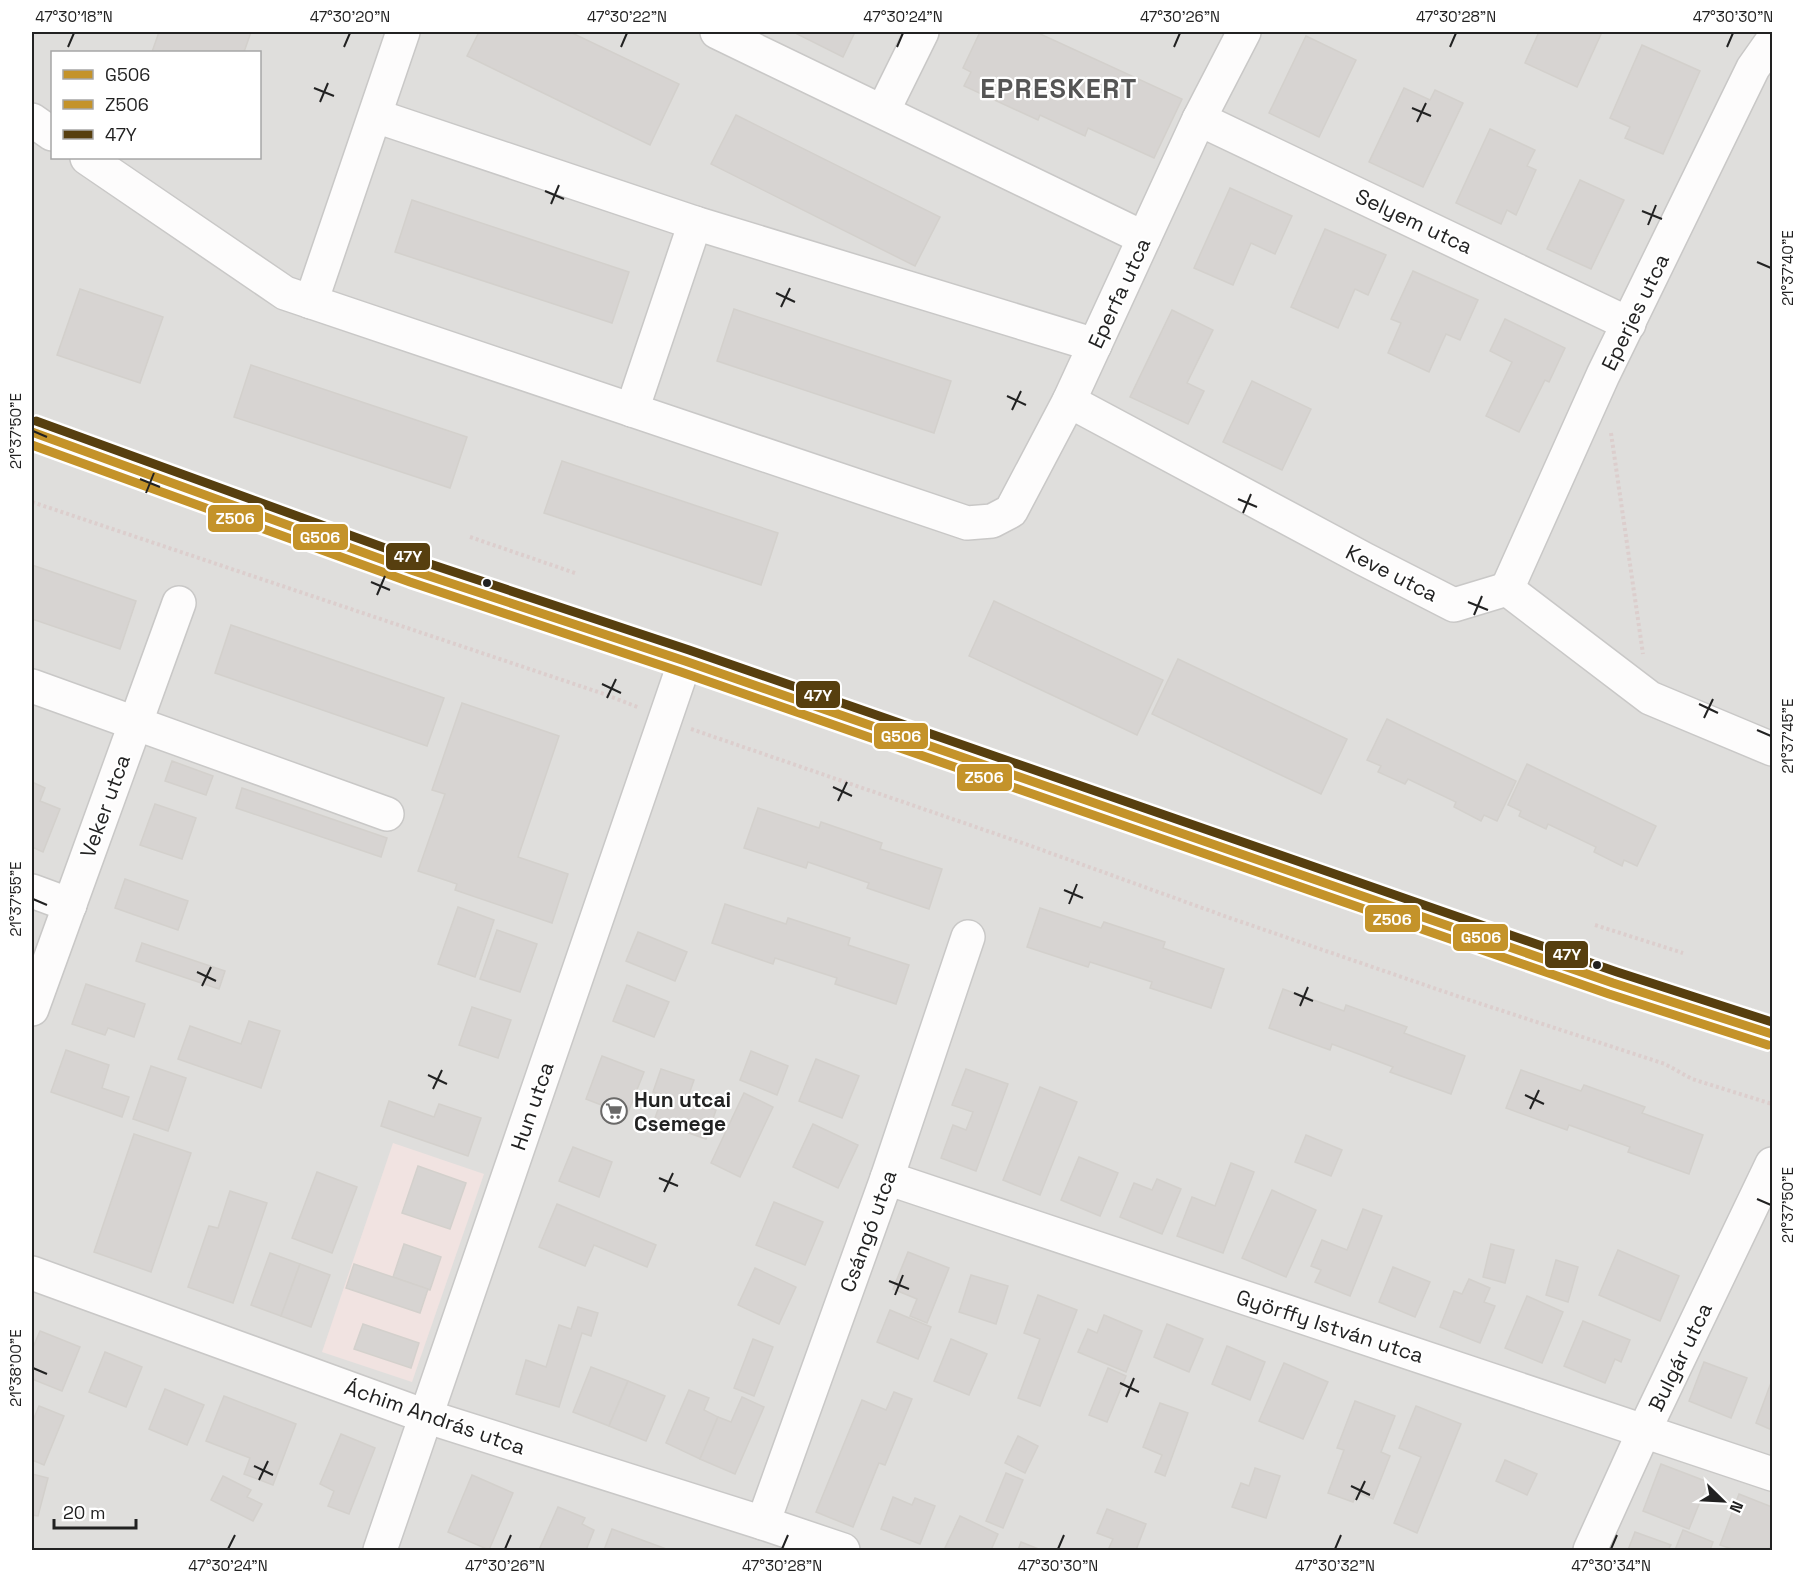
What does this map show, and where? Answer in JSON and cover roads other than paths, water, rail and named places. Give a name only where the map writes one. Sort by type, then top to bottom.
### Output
[{"type":"main road","points":[[32,432],[414,571],[685,661],[1602,979],[1773,1034]]},
{"type":"street","points":[[311,302],[403,32]]},
{"type":"street","points":[[717,32],[758,41],[883,111],[1144,238]]},
{"type":"street","points":[[883,111],[922,32]]},
{"type":"street","name":"Eperfa utca","points":[[632,410],[967,523],[992,521],[1011,511],[1069,401],[1199,119],[1244,32]]},
{"type":"street","name":"Eperjes utca","points":[[1507,588],[1598,386],[1753,68],[1773,41]]},
{"type":"street","points":[[376,116],[695,223],[1095,345]]},
{"type":"street","name":"Selyem utca","points":[[1199,119],[1629,324]]},
{"type":"street","points":[[32,120],[51,133]]},
{"type":"street","points":[[88,159],[285,293],[632,410],[695,223]]},
{"type":"street","name":"Keve utca","points":[[1069,401],[1364,559],[1454,604],[1507,588]]},
{"type":"street","points":[[1507,588],[1650,698],[1773,749]]},
{"type":"street","name":"Veker utca","points":[[32,1009],[180,603]]},
{"type":"street","name":"Hun utca","points":[[380,1551],[685,661]]},
{"type":"street","points":[[32,686],[387,814]]},
{"type":"street","points":[[32,891],[69,905]]},
{"type":"street","name":"Csángó utca","points":[[763,1523],[887,1178],[968,937]]},
{"type":"street","name":"Bulgár utca","points":[[1590,1551],[1644,1431],[1773,1164]]},
{"type":"street","name":"Györffy István utca","points":[[887,1178],[1773,1474]]},
{"type":"street","name":"Áchim András utca","points":[[32,1273],[425,1416],[763,1523],[843,1551]]},
{"type":"place","name":"Hun utcai Csemege","points":[[614,1111]]},
{"type":"district","name":"EPRESKERT","points":[[1059,88]]}]
